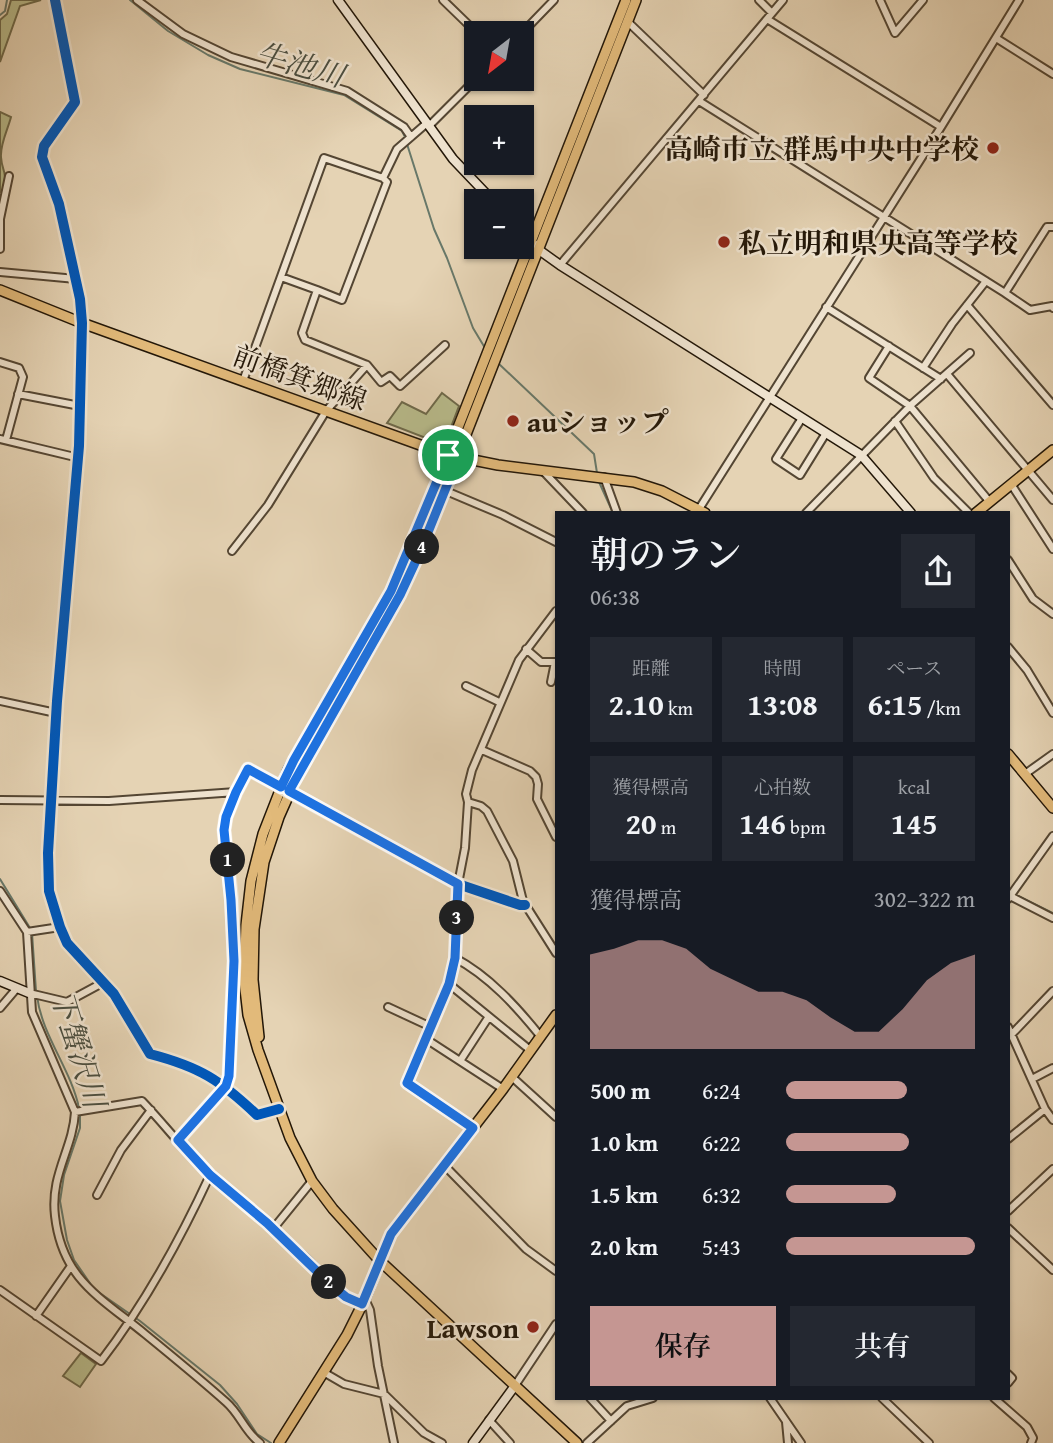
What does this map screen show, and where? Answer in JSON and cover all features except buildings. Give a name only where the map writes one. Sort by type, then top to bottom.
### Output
[{"type":"main road","points":[[534,236],[626,0]]},
{"type":"main road","points":[[577,1443],[557,1428],[379,1260],[332,1209],[312,1181],[279,1109],[265,1070],[255,999],[254,929],[264,862],[294,760],[391,591],[453,457],[498,355],[636,0]]},
{"type":"main road","points":[[285,789],[400,595],[446,491],[453,457],[486,357],[525,259]]},
{"type":"main road","name":"前橋箕郷線","points":[[0,290],[82,323],[453,457],[649,486],[702,511]]},
{"type":"main road","points":[[976,511],[1052,452]]},
{"type":"main road","points":[[1010,756],[1053,808]]},
{"type":"main road","points":[[279,1443],[325,1373],[364,1301],[391,1234],[503,1089],[555,1016]]},
{"type":"main road","points":[[557,1428],[568,1443]]},
{"type":"street","points":[[55,0],[75,102],[44,146],[42,158],[60,204],[82,323],[79,458],[56,713],[49,891],[67,943],[104,982],[150,1054],[187,1065],[226,1086],[257,1115],[279,1109]]},
{"type":"street","points":[[136,0],[183,34],[231,57],[250,65],[347,91],[404,127],[407,140]]},
{"type":"street","points":[[338,0],[428,125],[481,189]]},
{"type":"street","points":[[443,0],[465,21]]},
{"type":"street","points":[[534,21],[554,0]]},
{"type":"street","points":[[759,0],[770,16],[941,127]]},
{"type":"street","points":[[560,265],[783,0]]},
{"type":"street","points":[[880,0],[895,33],[923,0]]},
{"type":"street","points":[[702,511],[769,397],[1019,0]]},
{"type":"street","points":[[628,22],[705,95]]},
{"type":"street","points":[[996,38],[1053,74]]},
{"type":"street","points":[[383,178],[393,155],[407,140],[428,125],[464,91]]},
{"type":"street","points":[[699,101],[1030,310],[1053,308]]},
{"type":"street","points":[[243,381],[324,158],[383,178],[387,182],[342,300],[281,277]]},
{"type":"street","points":[[0,248],[0,219],[9,176]]},
{"type":"street","points":[[1005,293],[1047,227],[1053,227]]},
{"type":"street","points":[[534,244],[560,265],[861,455],[909,511]]},
{"type":"street","points":[[0,272],[76,279]]},
{"type":"street","points":[[923,368],[986,281]]},
{"type":"street","points":[[317,290],[302,333],[305,340],[367,365],[381,382],[390,376],[401,386],[445,345]]},
{"type":"street","points":[[967,305],[1053,405]]},
{"type":"street","points":[[826,307],[923,368],[944,376],[1053,500]]},
{"type":"street","points":[[889,346],[869,378],[910,406],[989,501]]},
{"type":"street","points":[[808,511],[910,406],[970,353]]},
{"type":"street","points":[[0,362],[19,368],[23,377],[3,439],[79,458]]},
{"type":"street","points":[[232,551],[268,505],[326,411],[367,365]]},
{"type":"street","points":[[18,394],[80,406]]},
{"type":"street","points":[[802,418],[776,459],[800,475],[827,433]]},
{"type":"street","points":[[895,421],[934,478],[974,511]]},
{"type":"street","points":[[543,470],[581,511]]},
{"type":"street","points":[[599,477],[616,511]]},
{"type":"street","points":[[1011,484],[1053,549]]},
{"type":"street","points":[[446,491],[503,515],[555,541]]},
{"type":"street","points":[[1010,563],[1032,599],[1053,614]]},
{"type":"street","points":[[473,1128],[407,1083],[449,984],[455,958],[458,884],[465,848],[468,802],[466,794],[472,770],[513,671],[526,649],[555,612]]},
{"type":"street","points":[[526,649],[541,662],[555,662],[551,682]]},
{"type":"street","points":[[1010,649],[1052,709]]},
{"type":"street","points":[[466,686],[499,702]]},
{"type":"street","points":[[0,701],[56,713]]},
{"type":"street","points":[[482,750],[530,771],[536,777],[537,799],[555,835]]},
{"type":"street","points":[[1025,774],[1053,754]]},
{"type":"street","points":[[178,1140],[226,1086],[229,1076],[234,961],[224,830],[226,817],[248,769],[458,884],[525,905]]},
{"type":"street","points":[[0,800],[109,800],[236,792]]},
{"type":"street","points":[[468,802],[487,811],[513,861],[525,905],[555,951]]},
{"type":"street","points":[[1053,836],[1011,895],[1053,918]]},
{"type":"street","points":[[0,891],[26,932],[32,1012],[75,1112],[74,1125],[58,1169],[54,1192],[58,1236],[71,1266],[97,1298],[231,1406],[251,1437],[260,1443]]},
{"type":"street","points":[[26,932],[60,927]]},
{"type":"street","points":[[455,958],[470,965],[520,1010],[541,1037]]},
{"type":"street","points":[[0,981],[29,993],[67,1002],[104,982]]},
{"type":"street","points":[[449,984],[530,1051]]},
{"type":"street","points":[[0,1008],[17,988]]},
{"type":"street","points":[[1053,991],[1010,1030],[1045,1109],[1053,1120]]},
{"type":"street","points":[[388,1007],[431,1027]]},
{"type":"street","points":[[460,1060],[488,1018]]},
{"type":"street","points":[[426,1039],[503,1089]]},
{"type":"street","points":[[1032,1079],[1053,1069]]},
{"type":"street","points":[[512,1077],[555,1116]]},
{"type":"street","points":[[75,1112],[142,1101],[210,1175],[274,1229],[337,1290],[346,1297],[364,1301],[370,1310],[394,1443]]},
{"type":"street","points":[[1010,1137],[1045,1109]]},
{"type":"street","points":[[97,1195],[121,1150],[151,1110]]},
{"type":"street","points":[[444,1165],[526,1249],[555,1269]]},
{"type":"street","points":[[1010,1209],[1053,1169]]},
{"type":"street","points":[[0,1290],[101,1361],[130,1322],[192,1213],[210,1175]]},
{"type":"street","points":[[274,1229],[312,1181]]},
{"type":"street","points":[[1010,1230],[1053,1270]]},
{"type":"street","points":[[36,1315],[71,1266]]},
{"type":"street","points":[[473,1443],[555,1326]]},
{"type":"street","points":[[325,1373],[344,1384],[384,1394],[424,1433],[442,1443]]},
{"type":"street","points":[[592,1400],[611,1421]]},
{"type":"street","points":[[625,1400],[627,1406]]},
{"type":"street","points":[[587,1443],[627,1406],[646,1400]]},
{"type":"street","points":[[771,1400],[801,1443]]},
{"type":"street","points":[[884,1400],[929,1443]]},
{"type":"street","points":[[996,1400],[1027,1427],[1034,1438],[1031,1443]]},
{"type":"street","points":[[489,1420],[510,1443]]},
{"type":"street","points":[[786,1422],[788,1443]]},
{"type":"green space","points":[[11,0],[41,0],[20,6],[0,62],[0,20],[7,14]]},
{"type":"green space","points":[[0,112],[11,117],[2,147],[5,179],[0,192]]},
{"type":"green space","points":[[442,393],[459,406],[448,435],[436,442],[387,423],[402,402],[426,414]]},
{"type":"green space","points":[[81,1353],[96,1364],[80,1387],[63,1376]]},
{"type":"waterway","name":"下蟹沢川","points":[[0,15],[5,11],[7,0]]},
{"type":"waterway","name":"牛池川","points":[[130,0],[168,31],[208,55],[240,69],[344,95],[402,131],[406,139]]},
{"type":"waterway","name":"牛池川","points":[[407,144],[434,229],[473,328],[485,348]]},
{"type":"waterway","name":"牛池川","points":[[498,363],[594,454],[597,473]]},
{"type":"waterway","name":"牛池川","points":[[599,482],[612,511]]},
{"type":"waterway","name":"下蟹沢川","points":[[0,879],[30,928]]},
{"type":"waterway","name":"牛池川","points":[[1010,892],[1053,913]]},
{"type":"waterway","name":"下蟹沢川","points":[[32,933],[36,991]]},
{"type":"waterway","name":"下蟹沢川","points":[[37,996],[45,1025],[70,1080],[79,1108]]},
{"type":"waterway","name":"下蟹沢川","points":[[80,1114],[80,1128],[64,1175],[60,1201],[67,1240],[74,1260],[94,1289],[140,1321],[220,1385],[237,1404],[257,1434],[271,1443]]},
{"type":"cycle path","points":[[55,0],[75,102],[44,146],[42,157],[59,204],[80,299],[82,323],[79,446],[57,701],[48,853],[49,891],[67,943],[114,994],[150,1054],[183,1064],[208,1076],[257,1115],[279,1109]]},
{"type":"cycle path","points":[[178,1140],[226,1086],[229,1076],[234,961],[232,902],[224,830],[226,817],[248,769],[458,884],[525,905]]},
{"type":"place","name":"高崎市立 群馬中央中学校","points":[[993,148]]},
{"type":"place","name":"私立明和県央高等学校","points":[[724,242]]},
{"type":"place","name":"auショップ","points":[[513,421]]},
{"type":"place","name":"Lawson","points":[[533,1327]]},
{"type":"route","points":[[448,455],[458,458],[400,595],[289,791],[458,884],[455,958],[449,984],[407,1083],[473,1128],[391,1234],[362,1304],[346,1297],[329,1283],[274,1229],[210,1175],[178,1140],[226,1086],[229,1076],[234,961],[224,830],[226,817],[248,769],[281,787],[391,591],[448,455]]}]
